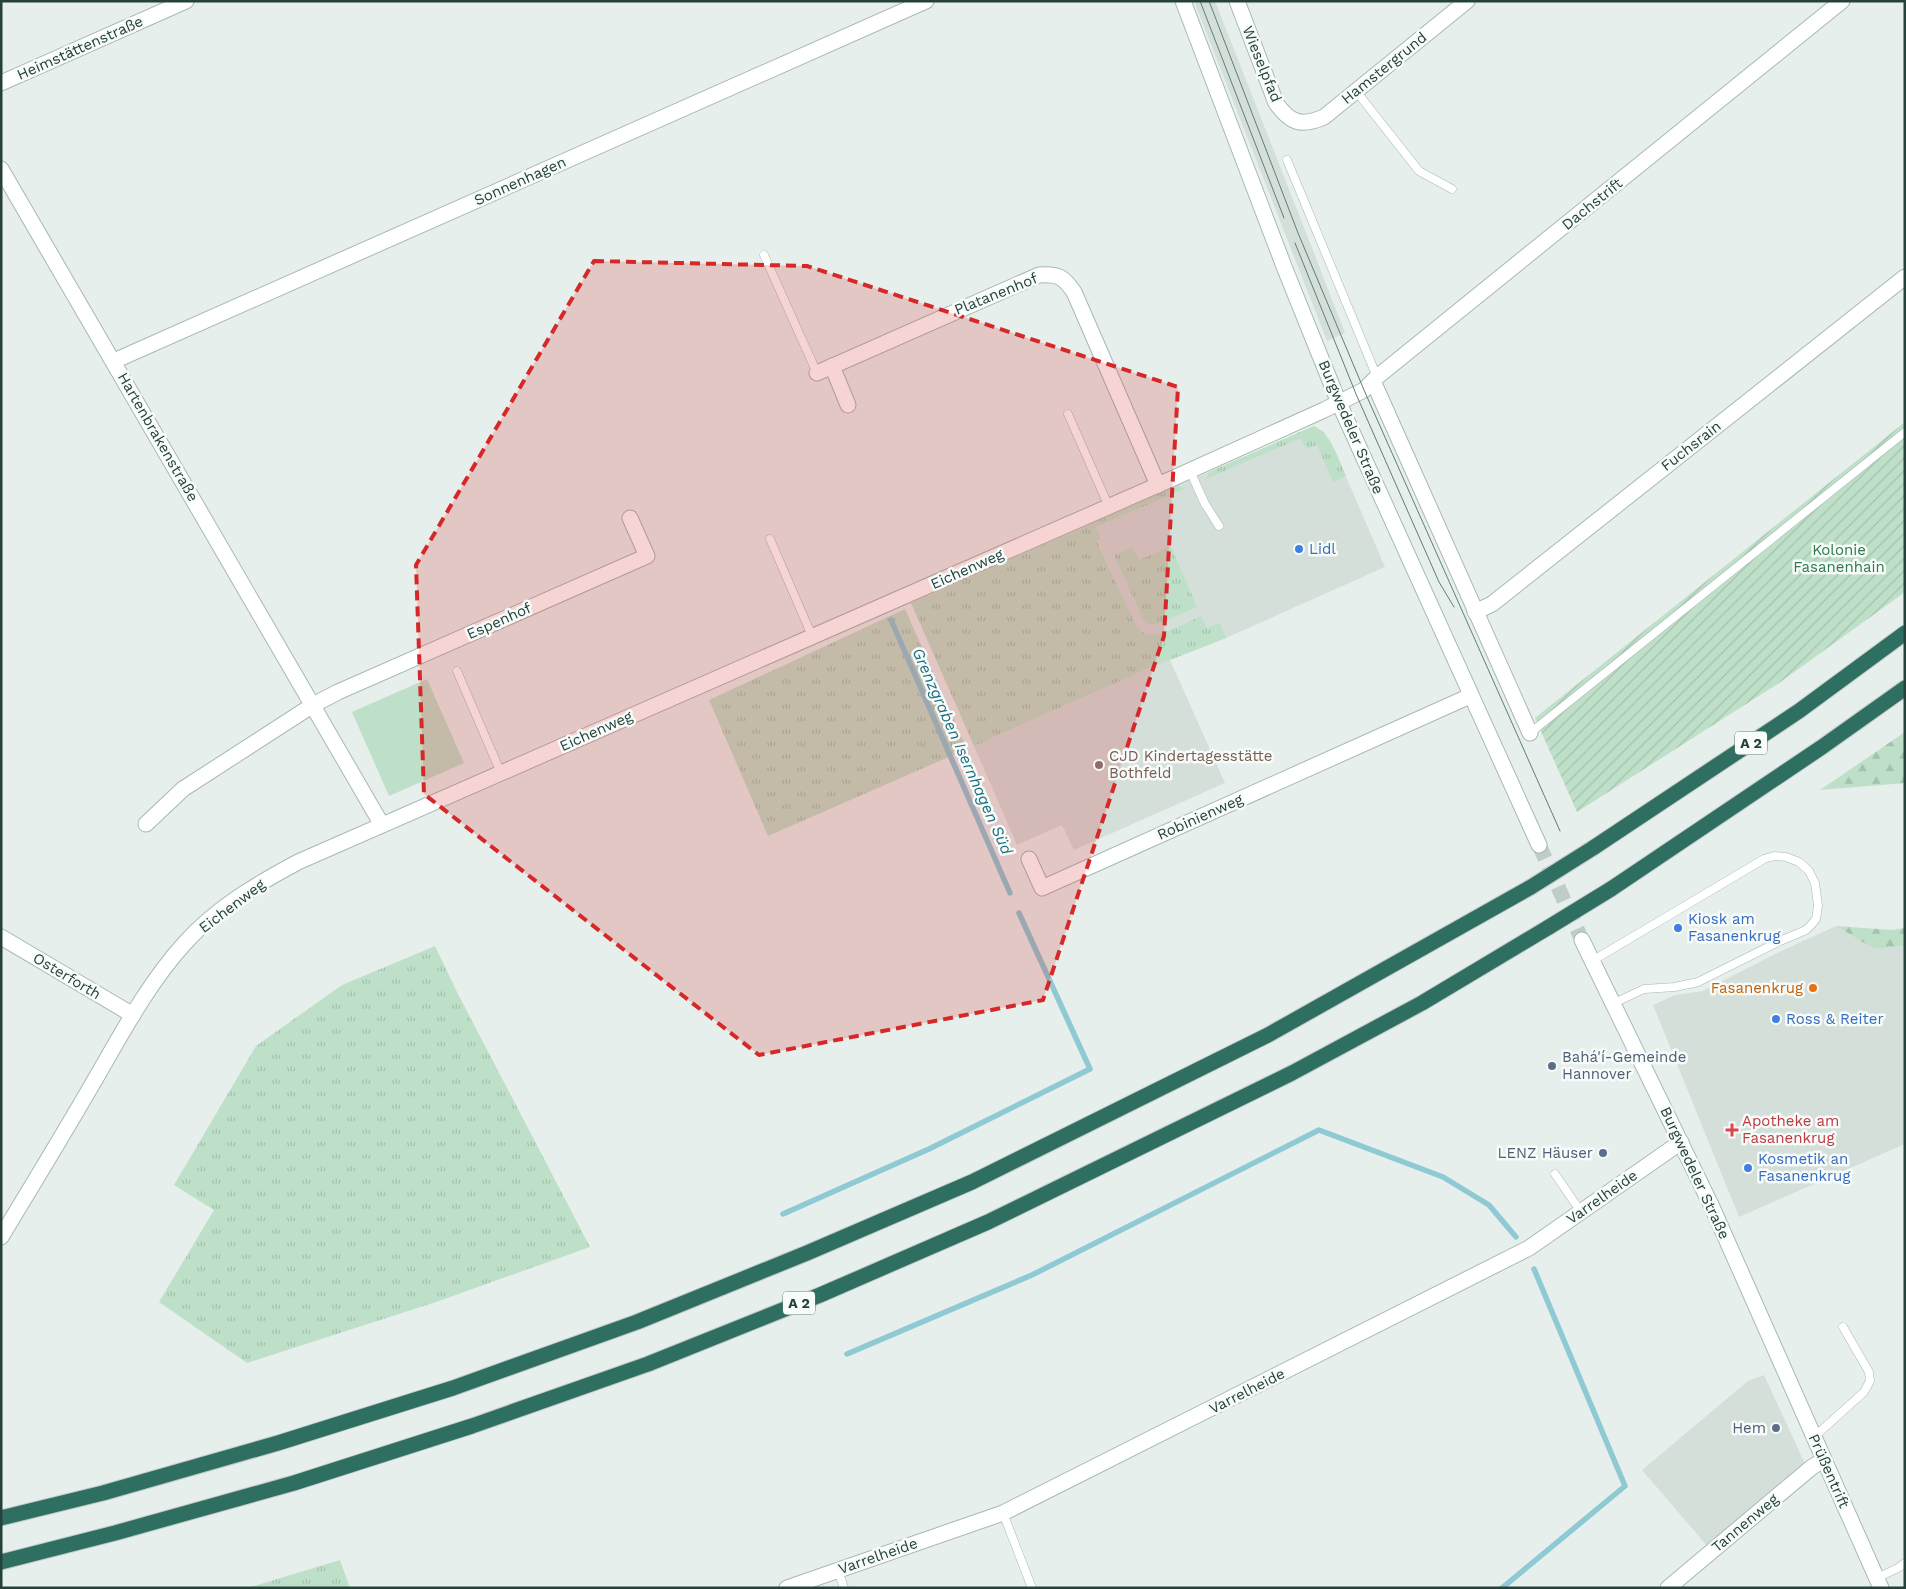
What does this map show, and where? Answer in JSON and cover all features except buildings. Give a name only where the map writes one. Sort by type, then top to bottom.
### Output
[{"type":"highway","name":"A 2","points":[[1,1518],[103,1493],[278,1443],[454,1388],[637,1322],[808,1254],[972,1182],[1268,1035],[1531,887],[1799,711],[1905,633]]},
{"type":"highway","name":"A 2","points":[[1,1562],[115,1533],[294,1483],[472,1426],[648,1364],[820,1295],[988,1222],[1292,1073],[1422,1004],[1611,889],[1822,747],[1905,688]]},
{"type":"street","name":"Heimstättenstraße","points":[[1,83],[186,1]]},
{"type":"street","name":"Sonnenhagen","points":[[114,361],[926,1]]},
{"type":"street","name":"Burgwedeler Straße","points":[[1183,1],[1285,269],[1339,403],[1539,845]]},
{"type":"street","name":"Wieselpfad","points":[[1237,1],[1276,103],[1285,116],[1295,121]]},
{"type":"street","name":"Hamstergrund","points":[[1295,121],[1312,122],[1324,117],[1467,1]]},
{"type":"street","name":"Dachstrift","points":[[1339,403],[1364,390],[1375,379],[1842,1]]},
{"type":"street","name":"Hartenbrakenstraße","points":[[1,169],[382,825]]},
{"type":"street","name":"Platanenhof","points":[[817,373],[1039,275],[1053,274],[1065,279],[1074,292],[1158,485]]},
{"type":"street","name":"Fuchsrain","points":[[1475,612],[1500,598],[1905,277]]},
{"type":"street","points":[[832,366],[848,405]]},
{"type":"street","points":[[1375,379],[1475,612],[1530,733]]},
{"type":"street","name":"Eichenweg","points":[[1,1237],[158,976],[185,942],[216,914],[255,885],[298,862],[1109,507],[1339,403]]},
{"type":"street","name":"Espenhof","points":[[313,705],[338,692],[647,556],[630,518]]},
{"type":"street","name":"Robinienweg","points":[[1029,859],[1042,888],[1470,696]]},
{"type":"street","points":[[146,824],[183,789],[313,705]]},
{"type":"street","name":"Osterforth","points":[[1,937],[133,1015]]},
{"type":"street","name":"Burgwedeler Straße","points":[[1582,940],[1712,1207],[1778,1354]]},
{"type":"street","name":"Varrelheide","points":[[787,1588],[1004,1513],[1529,1248],[1681,1142]]},
{"type":"street","name":"Prüßentrift","points":[[1778,1354],[1879,1583]]},
{"type":"street","name":"Tannenweg","points":[[1668,1588],[1812,1466],[1824,1460]]},
{"type":"lane","points":[[1356,91],[1419,171],[1452,189]]},
{"type":"lane","points":[[1287,160],[1375,379]]},
{"type":"lane","points":[[764,254],[817,373]]},
{"type":"lane","points":[[1068,414],[1109,507]]},
{"type":"lane","points":[[1530,733],[1905,432]]},
{"type":"lane","points":[[1190,471],[1205,504],[1219,526]]},
{"type":"lane","points":[[770,539],[812,636]]},
{"type":"lane","points":[[457,670],[501,773]]},
{"type":"lane","points":[[1592,961],[1764,859],[1774,856],[1786,857],[1799,862],[1809,871],[1815,883],[1818,906],[1816,919],[1806,930],[1698,982],[1675,987],[1644,989],[1612,1004]]},
{"type":"lane","points":[[1555,1174],[1581,1212]]},
{"type":"lane","points":[[1814,1437],[1864,1392],[1870,1384],[1869,1372],[1843,1326]]},
{"type":"lane","points":[[1004,1513],[1032,1588]]},
{"type":"lane","points":[[1879,1583],[1905,1562]]},
{"type":"lane","points":[[838,1570],[844,1588]]},
{"type":"highlighted area","points":[[594,261],[807,266],[1178,387],[1164,636],[1043,1000],[759,1055],[424,794],[416,565]]},
{"type":"shaded area","points":[[1194,1],[1215,1],[1305,230],[1345,333],[1327,341]]},
{"type":"shaded area","points":[[1314,426],[1323,431],[1331,442],[1385,567],[1226,638],[1170,660],[1225,783],[1074,850],[1062,825],[1017,845],[974,746],[1154,666],[1090,524]]},
{"type":"shaded area","points":[[1836,926],[1874,949],[1905,946],[1905,1144],[1739,1217],[1653,1005],[1675,995],[1703,991],[1775,954]]},
{"type":"shaded area","points":[[1764,1375],[1806,1466],[1709,1548],[1642,1470],[1748,1381]]},
{"type":"green space","name":"Kolonie Fasanenhain","points":[[1905,422],[1905,592],[1779,683],[1577,812],[1535,718]]},
{"type":"green space","points":[[1314,426],[1330,441],[1346,476],[1333,482],[1317,445],[1306,449],[1301,438],[1206,479],[1209,472]]},
{"type":"green space","points":[[1179,485],[1184,489],[1096,527],[1100,539],[1097,541],[1135,623],[1143,632],[1152,635],[1159,634],[1201,616],[1207,628],[1220,623],[1226,638],[1154,666],[974,746],[911,603]]},
{"type":"green space","points":[[1171,546],[1197,607],[1156,625],[1148,624],[1143,619],[1114,555],[1133,547],[1139,560]]},
{"type":"green space","points":[[905,609],[967,749],[768,836],[709,700]]},
{"type":"green space","points":[[427,679],[464,763],[389,796],[352,712]]},
{"type":"green space","points":[[1905,732],[1905,783],[1820,790]]},
{"type":"green space","points":[[1836,926],[1892,930],[1905,928],[1905,946],[1874,949]]},
{"type":"green space","points":[[435,946],[458,994],[590,1247],[436,1302],[247,1363],[159,1302],[214,1210],[174,1185],[256,1046],[342,985]]},
{"type":"green space","points":[[340,1560],[350,1588],[247,1588]]},
{"type":"waterway","name":"Grenzgraben Isernhagen Süd","points":[[891,620],[1010,893]]},
{"type":"waterway","points":[[783,1214],[929,1149],[1090,1069],[1019,913]]},
{"type":"waterway","name":"Grenzgraben Isernhagen Süd","points":[[847,1354],[1032,1275],[1319,1130],[1443,1177],[1489,1205],[1516,1237]]},
{"type":"waterway","name":"Grenzgraben Isernhagen Süd","points":[[1502,1588],[1625,1486],[1534,1269]]},
{"type":"tunnel","points":[[1539,845],[1582,940]]},
{"type":"tram line","points":[[1200,1],[1284,218]]},
{"type":"tram line","points":[[1209,1],[1298,233],[1364,390],[1560,831]]},
{"type":"tram line","points":[[1295,243],[1356,394],[1439,582],[1454,607]]},
{"type":"place","name":"Lidl","points":[[1299,549]]},
{"type":"place","name":"CJD Kindertagesstätte Bothfeld","points":[[1099,765]]},
{"type":"place","name":"Kiosk am Fasanenkrug","points":[[1678,928]]},
{"type":"place","name":"Fasanenkrug","points":[[1813,988]]},
{"type":"place","name":"Ross & Reiter","points":[[1776,1019]]},
{"type":"place","name":"Bahá'í-Gemeinde Hannover","points":[[1552,1066]]},
{"type":"place","name":"Apotheke am Fasanenkrug","points":[[1732,1130]]},
{"type":"place","name":"LENZ Häuser","points":[[1603,1153]]},
{"type":"place","name":"Kosmetik an Fasanenkrug","points":[[1748,1168]]},
{"type":"place","name":"Hem","points":[[1776,1428]]}]
